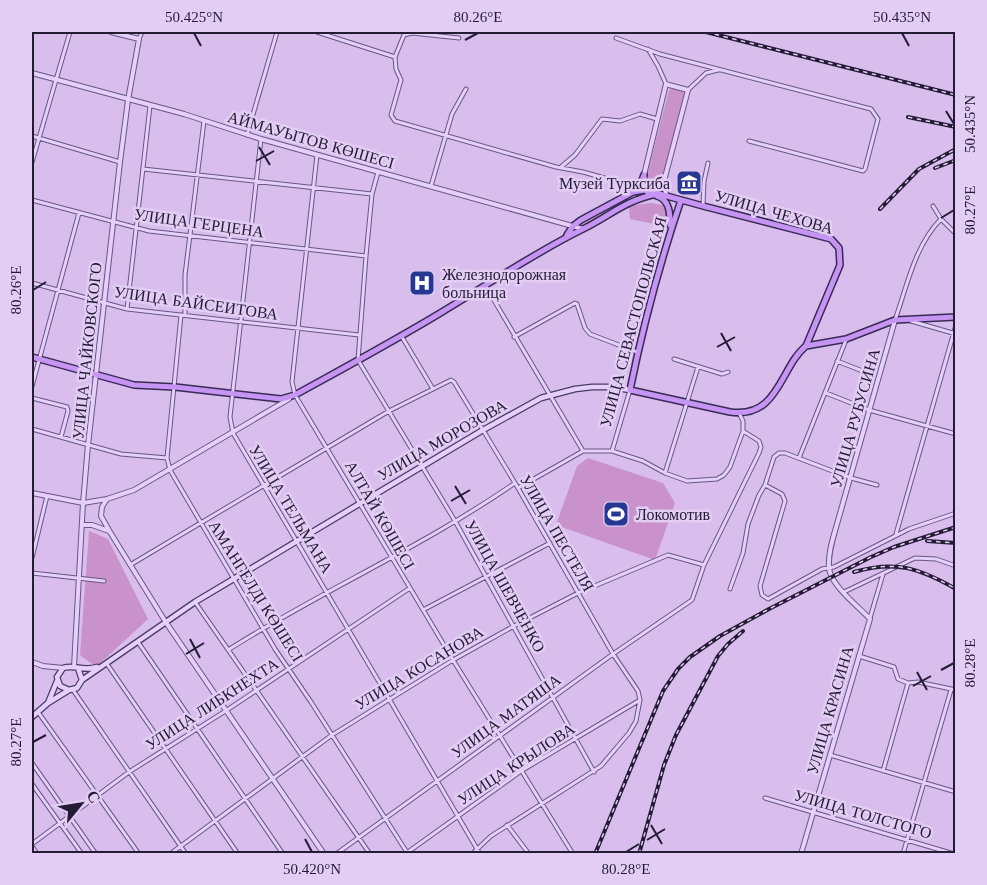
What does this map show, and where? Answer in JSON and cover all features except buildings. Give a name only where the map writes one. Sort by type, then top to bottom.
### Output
[{"type":"main road","points":[[625,197],[641,183],[644,176]]},
{"type":"main road","points":[[567,236],[573,226],[633,192],[645,190]]},
{"type":"main road","name":"УЛИЦА ЧЕХОВА","points":[[645,190],[655,195],[666,195],[836,242],[841,255],[840,265],[806,346]]},
{"type":"main road","points":[[32,357],[134,385],[175,387],[281,399],[295,395],[401,336],[484,284],[635,199],[655,195],[662,198],[670,211],[671,231]]},
{"type":"main road","name":"УЛИЦА СЕВАСТОПОЛЬСКАЯ","points":[[630,390],[638,352],[681,200]]},
{"type":"main road","points":[[739,413],[750,411],[770,399],[782,384],[801,350],[806,346],[846,339],[895,320],[956,317]]},
{"type":"main road","name":"УЛИЦА МОРОЗОВА","points":[[82,680],[165,621],[232,579],[483,430],[549,395],[592,387],[611,387],[739,413]]},
{"type":"main road","points":[[48,703],[58,673],[63,668],[87,670],[105,665]]},
{"type":"main road","points":[[32,717],[48,703],[80,684],[82,680],[76,668]]},
{"type":"main road","points":[[57,681],[64,689],[71,690]]},
{"type":"street","points":[[32,162],[70,32]]},
{"type":"street","points":[[111,32],[139,39],[142,32]]},
{"type":"street","points":[[247,135],[277,32]]},
{"type":"street","points":[[317,32],[395,57],[404,36],[408,33],[459,38]]},
{"type":"street","points":[[616,38],[647,47],[660,54],[871,109],[878,119],[865,169],[862,171],[749,141]]},
{"type":"street","name":"УЛИЦА ЧАЙКОВСКОГО","points":[[76,668],[83,503],[88,445],[120,162],[139,39]]},
{"type":"street","points":[[645,190],[644,176],[666,84],[647,47]]},
{"type":"street","name":"УЛИЦА ЧЕХОВА","points":[[395,57],[396,69],[401,80],[392,115],[395,121],[560,168],[583,171],[645,190]]},
{"type":"street","points":[[655,195],[664,182],[688,90],[706,73],[723,70]]},
{"type":"street","name":"АЙМАУЫТОВ КӨШЕСІ","points":[[32,73],[583,229]]},
{"type":"street","points":[[666,84],[688,90]]},
{"type":"street","points":[[431,186],[452,114],[466,89]]},
{"type":"street","points":[[127,309],[150,106]]},
{"type":"street","points":[[560,168],[575,155],[602,119],[620,121],[640,114],[657,119]]},
{"type":"street","name":"АМАНГЕЛДІ КӨШЕСІ","points":[[204,121],[185,275],[183,315],[167,458],[170,470],[262,628],[408,853]]},
{"type":"street","points":[[32,136],[120,162]]},
{"type":"street","name":"УЛИЦА ТЕЛЬМАНА","points":[[261,139],[232,393],[230,417],[233,433],[478,852]]},
{"type":"street","name":"АЛТАЙ КӨШЕСІ","points":[[317,154],[292,382],[295,395],[499,736],[573,854]]},
{"type":"street","name":"УЛИЦА ЧЕХОВА","points":[[703,206],[704,181],[708,163]]},
{"type":"street","points":[[143,169],[372,194]]},
{"type":"street","points":[[358,360],[372,194],[378,172]]},
{"type":"street","points":[[664,182],[666,195]]},
{"type":"street","name":"УЛИЦА ГЕРЦЕНА","points":[[32,200],[136,228],[366,256]]},
{"type":"street","points":[[933,206],[941,219],[956,234]]},
{"type":"street","points":[[32,386],[79,213]]},
{"type":"street","name":"УЛИЦА РУБУСИНА","points":[[829,568],[835,532],[895,320],[923,242],[941,219]]},
{"type":"street","name":"УЛИЦА БАЙСЕИТОВА","points":[[32,283],[127,309],[359,335]]},
{"type":"street","points":[[484,284],[583,451]]},
{"type":"street","points":[[514,337],[575,303],[578,304],[585,328],[590,334],[638,352]]},
{"type":"street","points":[[902,319],[954,333]]},
{"type":"street","points":[[896,535],[956,325]]},
{"type":"street","points":[[130,565],[389,411],[433,389],[401,336]]},
{"type":"street","points":[[799,458],[846,339]]},
{"type":"street","points":[[674,359],[722,374],[728,372]]},
{"type":"street","name":"УЛИЦА ШЕВЧЕНКО","points":[[358,360],[487,576],[594,772]]},
{"type":"street","name":"УЛИЦА РУБУСИНА","points":[[837,362],[865,372]]},
{"type":"street","points":[[665,473],[698,367]]},
{"type":"street","name":"УЛИЦА ПЕСТЕЛЯ","points":[[433,389],[451,380],[457,384],[613,654],[638,692],[640,700]]},
{"type":"street","name":"УЛИЦА СЕВАСТОПОЛЬСКАЯ","points":[[612,451],[630,390]]},
{"type":"street","points":[[826,393],[869,410],[956,434]]},
{"type":"street","points":[[32,493],[83,503],[107,499],[134,490],[295,395]]},
{"type":"street","points":[[32,398],[67,407],[61,436]]},
{"type":"street","points":[[518,488],[583,451],[612,451],[649,463],[665,473],[687,481],[717,479],[724,475],[730,467],[743,431],[743,421],[739,413]]},
{"type":"street","points":[[32,429],[121,454],[167,458]]},
{"type":"street","points":[[704,565],[761,447],[759,441],[743,431]]},
{"type":"street","points":[[730,589],[742,553],[748,524],[774,457],[783,452],[851,478],[877,484]]},
{"type":"street","points":[[228,650],[262,628],[455,521],[515,483]]},
{"type":"street","points":[[765,485],[782,494],[785,501],[761,581],[760,590],[762,595],[768,599],[815,573],[834,567],[922,523],[956,513]]},
{"type":"street","points":[[32,558],[46,496]]},
{"type":"street","points":[[107,499],[102,507],[101,516],[130,565],[165,621],[324,854]]},
{"type":"street","points":[[82,525],[92,525],[110,532]]},
{"type":"street","points":[[423,610],[550,543]]},
{"type":"street","name":"УЛИЦА КОСАНОВА","points":[[170,854],[332,735],[453,660],[514,626],[578,593],[668,555],[704,565]]},
{"type":"street","points":[[844,592],[915,558],[936,559],[956,566]]},
{"type":"street","name":"УЛИЦА МАТЯША","points":[[336,854],[613,654],[692,600],[704,565]]},
{"type":"street","points":[[829,568],[834,581],[870,619]]},
{"type":"street","points":[[32,573],[104,580]]},
{"type":"street","name":"УЛИЦА КРАСИНА","points":[[801,854],[883,574]]},
{"type":"street","name":"УЛИЦА ЛИБКНЕХТА","points":[[32,845],[129,772],[166,750],[410,588]]},
{"type":"street","points":[[195,602],[370,854]]},
{"type":"street","points":[[138,642],[283,854]]},
{"type":"street","points":[[859,656],[894,667],[898,679],[908,683],[918,682],[953,690],[903,854]]},
{"type":"street","points":[[32,662],[43,666],[63,668]]},
{"type":"street","points":[[105,665],[238,854]]},
{"type":"street","points":[[883,771],[908,683]]},
{"type":"street","points":[[71,690],[186,854]]},
{"type":"street","points":[[472,854],[478,852],[491,836],[507,825],[601,766],[629,733],[636,721],[640,700]]},
{"type":"street","name":"УЛИЦА КРЫЛОВА","points":[[408,853],[521,771],[640,700]]},
{"type":"street","points":[[38,712],[139,854]]},
{"type":"street","points":[[830,755],[956,792]]},
{"type":"street","points":[[32,763],[96,854]]},
{"type":"street","points":[[32,784],[82,854]]},
{"type":"street","name":"УЛИЦА ТОЛСТОГО","points":[[765,798],[954,854]]},
{"type":"street","points":[[507,825],[529,854]]},
{"type":"street","points":[[32,845],[37,854]]},
{"type":"shaded area","points":[[674,88],[683,91],[685,96],[662,183],[658,187],[648,184],[646,179],[669,90]]},
{"type":"shaded area","points":[[651,203],[669,206],[664,226],[630,219],[629,206]]},
{"type":"shaded area","name":"Локомотив","points":[[588,458],[663,483],[675,503],[655,560],[556,525],[577,466]]},
{"type":"shaded area","points":[[89,531],[108,539],[148,619],[96,667],[80,655]]},
{"type":"railway","points":[[706,32],[956,95]]},
{"type":"railway","points":[[908,117],[956,127]]},
{"type":"railway","points":[[880,209],[919,169],[954,150]]},
{"type":"railway","points":[[935,168],[956,160]]},
{"type":"railway","points":[[595,854],[663,691],[678,669],[690,657],[720,636],[871,557],[956,527]]},
{"type":"railway","points":[[927,541],[956,543]]},
{"type":"railway","points":[[854,572],[882,567],[907,568],[919,571],[956,589]]},
{"type":"railway","points":[[639,854],[664,765],[676,735],[718,656],[743,631]]},
{"type":"place","name":"Музей Турксиба","points":[[689,183]]},
{"type":"place","name":"Железнодорожная больница","points":[[422,283]]},
{"type":"place","name":"Локомотив","points":[[616,514]]}]
